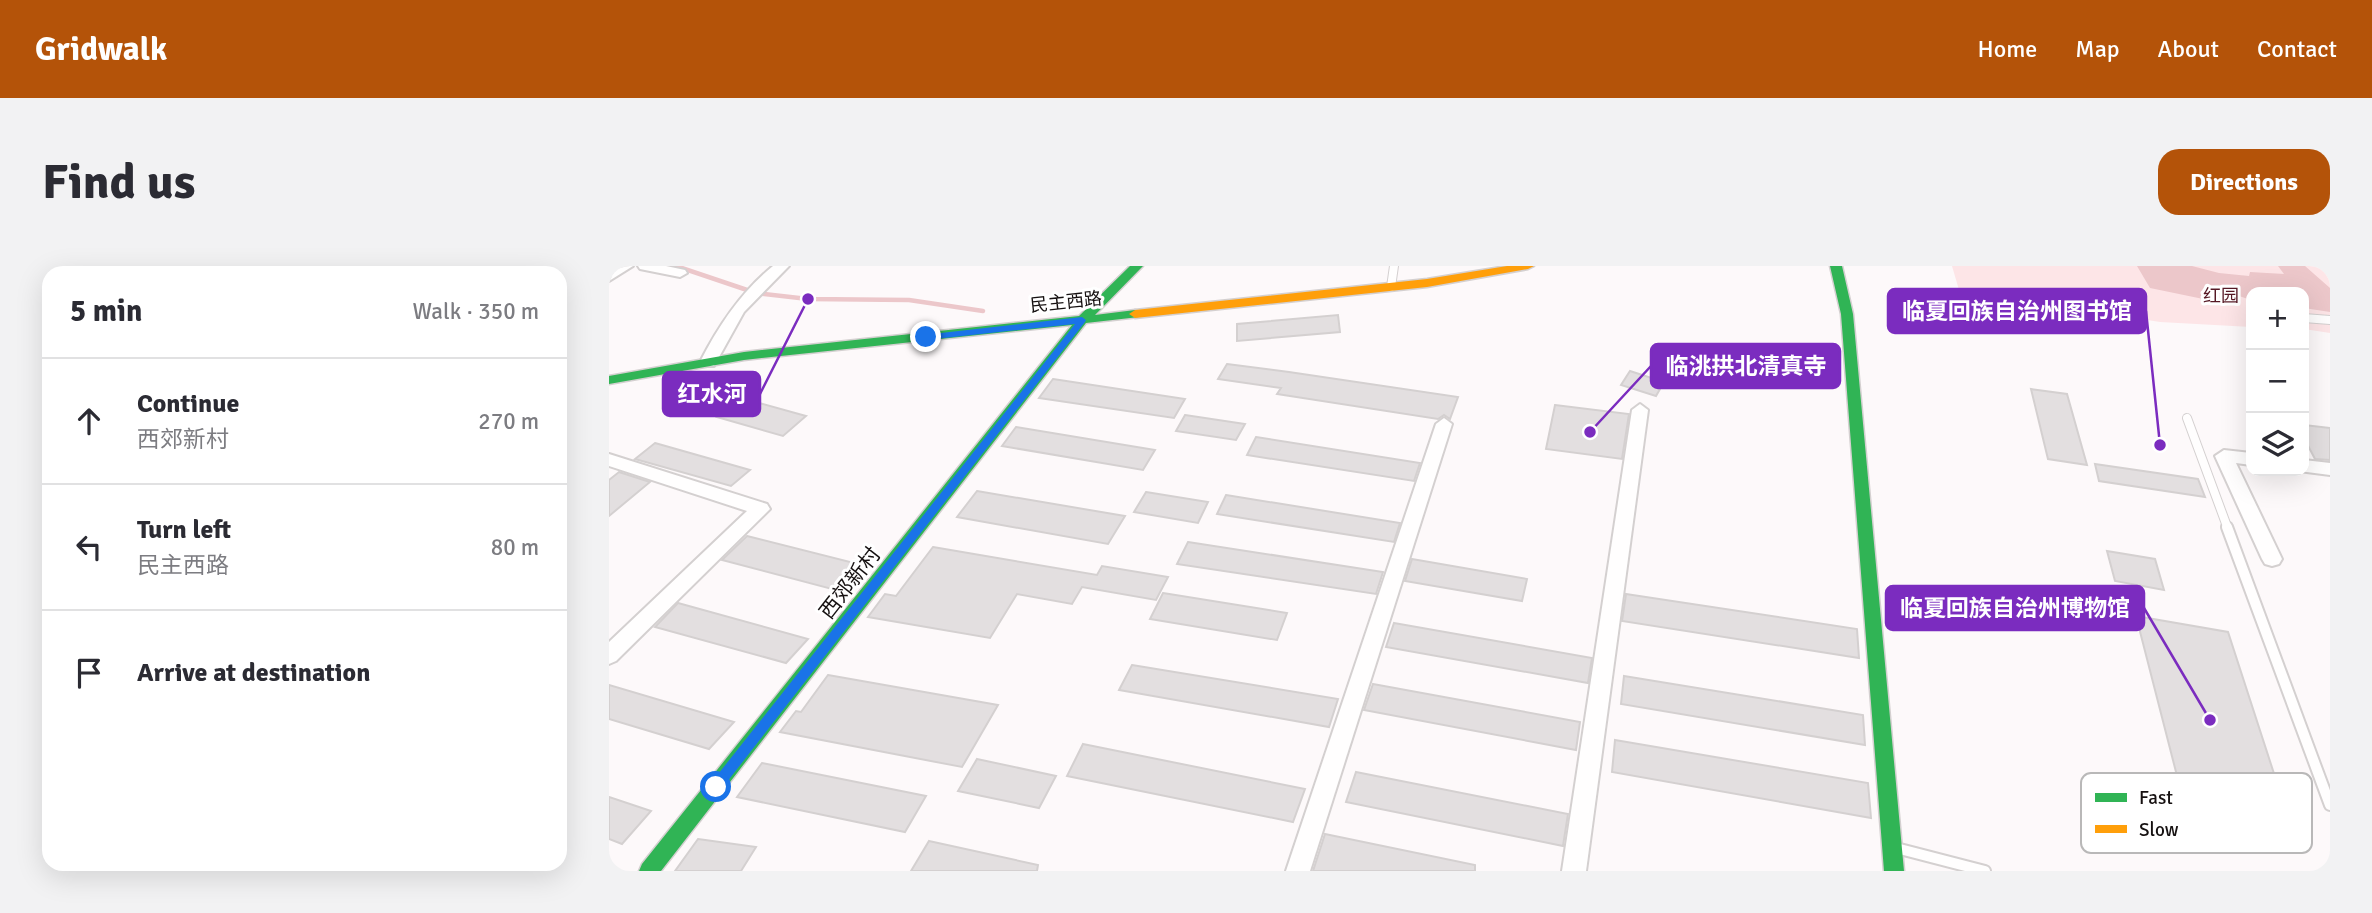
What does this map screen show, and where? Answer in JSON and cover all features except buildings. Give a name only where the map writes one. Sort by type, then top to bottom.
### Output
[{"type":"street","points":[[609,277],[626,266]]},
{"type":"street","points":[[645,266],[680,273]]},
{"type":"street","points":[[708,362],[725,326],[743,301],[782,266]]},
{"type":"street","name":"西郊新村","points":[[649,871],[1082,320],[1137,266]]},
{"type":"street","name":"民主西路","points":[[609,380],[744,356],[1391,287],[1528,266]]},
{"type":"street","points":[[1836,266],[1847,314],[1894,871]]},
{"type":"street","points":[[1574,871],[1640,410]]},
{"type":"street","points":[[1298,871],[1444,424]]},
{"type":"street","points":[[2246,458],[2224,456],[2272,559]]},
{"type":"street","points":[[609,460],[761,509],[609,655]]},
{"type":"street","points":[[2309,467],[2330,469]]},
{"type":"lane","points":[[1391,287],[1394,266]]},
{"type":"lane","points":[[2309,318],[2330,320]]},
{"type":"lane","points":[[2187,418],[2330,805]]},
{"type":"lane","points":[[1892,847],[1985,871]]},
{"type":"green space","name":"红园","points":[[1952,266],[2330,266],[2330,333],[2309,330],[2309,287],[2246,287],[2246,327],[2160,322],[1959,290]]},
{"type":"shaded area","points":[[2137,266],[2192,266],[2219,273],[2249,276],[2250,272],[2284,274],[2278,266],[2305,266],[2330,288],[2330,312],[2309,309],[2309,287],[2246,287],[2246,298],[2224,291],[2208,300],[2150,288]]},
{"type":"waterway","points":[[667,266],[679,267],[756,293],[808,299],[909,300],[983,311]]},
{"type":"traffic: fast","points":[[649,871],[1082,320],[1137,266]]},
{"type":"traffic: fast","points":[[1836,266],[1847,314],[1894,871]]},
{"type":"traffic: fast","points":[[609,380],[744,356],[1135,314]]},
{"type":"traffic: slow","points":[[1135,314],[1427,283],[1528,266]]},
{"type":"place","name":"红水河","points":[[808,299]]},
{"type":"place","name":"临洮拱北清真寺","points":[[1590,432]]},
{"type":"place","name":"临夏回族自治州图书馆","points":[[2160,445]]},
{"type":"place","name":"临夏回族自治州博物馆","points":[[2210,720]]},
{"type":"route","points":[[716,787],[1082,320],[926,337]]}]
